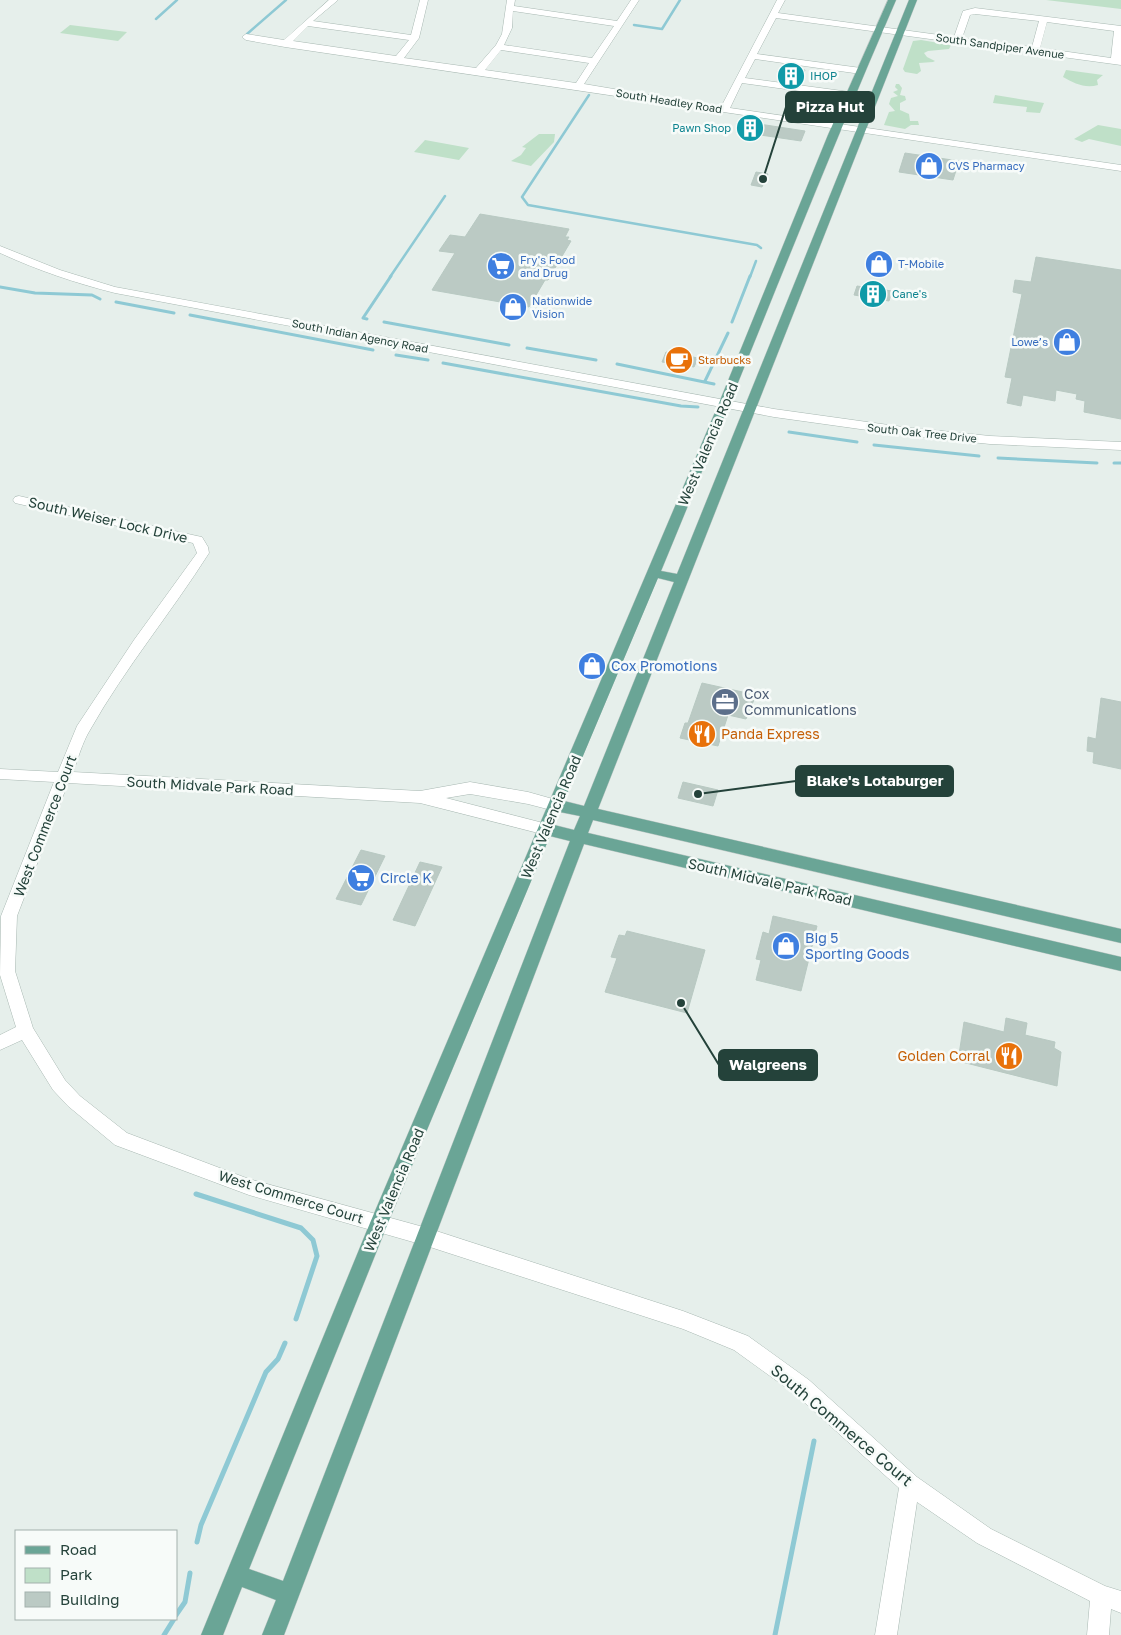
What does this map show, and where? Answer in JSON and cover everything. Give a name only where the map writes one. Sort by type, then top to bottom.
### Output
[{"type":"main road","name":"West Valencia Road","points":[[273,1635],[580,837],[751,408],[837,125],[892,0]]},
{"type":"main road","name":"West Valencia Road","points":[[212,1635],[379,1223],[725,403],[862,129],[913,0]]},
{"type":"main road","points":[[653,573],[682,580]]},
{"type":"main road","name":"South Midvale Park Road","points":[[555,805],[1121,936]]},
{"type":"main road","name":"South Midvale Park Road","points":[[546,829],[1121,964]]},
{"type":"main road","points":[[237,1575],[289,1594]]},
{"type":"street","points":[[286,44],[306,23],[334,0]]},
{"type":"street","points":[[397,61],[415,38],[424,0]]},
{"type":"street","points":[[578,86],[635,0]]},
{"type":"street","points":[[724,110],[781,0]]},
{"type":"street","points":[[478,72],[498,47],[508,29],[510,4],[619,24]]},
{"type":"street","points":[[957,40],[966,13],[971,10],[1120,29],[1118,62]]},
{"type":"street","name":"South Sandpiper Avenue","points":[[773,15],[1118,62]]},
{"type":"street","points":[[1035,51],[1044,19]]},
{"type":"street","points":[[306,23],[415,38]]},
{"type":"street","name":"South Headley Road","points":[[246,37],[1121,168]]},
{"type":"street","points":[[498,47],[594,61]]},
{"type":"street","points":[[752,56],[861,71]]},
{"type":"street","points":[[740,80],[850,95]]},
{"type":"street","name":"South Indian Agency Road","points":[[0,250],[78,281],[115,290],[725,403]]},
{"type":"street","name":"South Oak Tree Drive","points":[[725,403],[865,427],[986,440],[1121,446]]},
{"type":"street","name":"South Weiser Lock Drive","points":[[19,500],[197,540]]},
{"type":"street","name":"West Commerce Court","points":[[197,540],[202,547],[203,553],[139,643],[82,730],[9,916],[7,971],[25,1030],[59,1085],[74,1102],[90,1112],[121,1140],[249,1187],[379,1223]]},
{"type":"street","name":"South Midvale Park Road","points":[[0,774],[420,797],[546,829]]},
{"type":"street","name":"South Midvale Park Road","points":[[420,797],[470,788],[528,798],[555,805]]},
{"type":"street","points":[[0,1043],[25,1030]]},
{"type":"street","name":"South Commerce Court","points":[[379,1223],[684,1320],[742,1343],[802,1387],[910,1484],[984,1536],[1101,1595],[1121,1602]]},
{"type":"street","points":[[886,1635],[910,1484]]},
{"type":"street","points":[[1098,1635],[1101,1595]]},
{"type":"green space","points":[[1046,0],[1121,0],[1121,9]]},
{"type":"green space","points":[[70,25],[127,32],[118,41],[60,33]]},
{"type":"green space","points":[[921,40],[951,45],[949,49],[924,53],[935,61],[919,63],[921,71],[917,74],[905,72],[903,69],[913,41]]},
{"type":"green space","points":[[1066,70],[1103,75],[1097,80],[1098,85],[1084,86],[1063,77]]},
{"type":"green space","points":[[896,84],[899,84],[902,88],[900,95],[905,96],[906,100],[900,103],[900,110],[909,114],[910,121],[918,121],[919,125],[911,125],[905,129],[884,125],[889,112],[895,111],[889,104],[891,98],[898,96],[893,92],[898,90],[895,87]]},
{"type":"green space","points":[[995,95],[1044,103],[1040,113],[1026,112],[1027,107],[993,103]]},
{"type":"green space","points":[[1098,125],[1121,129],[1121,146],[1089,139],[1082,142],[1074,139]]},
{"type":"green space","points":[[539,134],[555,134],[554,142],[531,166],[511,161],[521,155],[526,148],[522,147]]},
{"type":"green space","points":[[425,140],[469,148],[459,160],[414,152]]},
{"type":"building","name":"IHOP","points":[[784,67],[805,70],[800,81],[779,78]]},
{"type":"building","points":[[744,122],[805,131],[801,141],[740,132]]},
{"type":"building","name":"CVS Pharmacy","points":[[905,153],[959,161],[953,180],[899,172]]},
{"type":"building","points":[[756,172],[768,174],[762,187],[751,185]]},
{"type":"building","name":"Fry's Food and Drug","points":[[480,214],[569,229],[565,237],[569,237],[567,240],[571,241],[548,280],[545,280],[529,307],[432,290],[455,253],[439,251],[450,235],[465,237]]},
{"type":"building","name":"Lowe’s","points":[[1036,257],[1121,270],[1121,419],[1084,412],[1085,401],[1076,399],[1077,394],[1056,390],[1055,401],[1023,395],[1021,406],[1007,403],[1012,378],[1005,377],[1022,294],[1013,292],[1015,280],[1031,282]]},
{"type":"building","name":"Cane's","points":[[857,286],[892,291],[889,301],[854,295]]},
{"type":"building","name":"Starbucks","points":[[666,352],[698,358],[694,367],[662,362]]},
{"type":"building","points":[[702,683],[756,695],[746,719],[728,715],[718,746],[680,738],[685,723],[688,723]]},
{"type":"building","points":[[1101,698],[1121,702],[1121,769],[1093,763],[1094,752],[1087,751],[1088,737],[1096,739]]},
{"type":"building","points":[[683,782],[718,790],[713,806],[678,798]]},
{"type":"building","name":"Circle K","points":[[361,850],[385,856],[361,905],[336,899]]},
{"type":"building","name":"Circle K","points":[[420,862],[442,867],[415,926],[393,920]]},
{"type":"building","name":"Big 5 Sporting Goods","points":[[773,916],[817,926],[801,991],[756,980],[761,960],[756,959],[763,932],[769,934]]},
{"type":"building","points":[[627,931],[705,950],[687,1013],[605,992],[617,958],[611,957],[619,935],[625,936]]},
{"type":"building","name":"Golden Corral","points":[[1006,1018],[1027,1023],[1025,1035],[1055,1042],[1054,1048],[1061,1052],[1057,1086],[958,1061],[964,1022],[1004,1032]]},
{"type":"waterway","points":[[156,19],[177,0]]},
{"type":"waterway","points":[[247,34],[286,0]]},
{"type":"waterway","points":[[634,25],[662,29],[680,0]]},
{"type":"waterway","points":[[589,95],[522,197],[528,205],[757,245],[761,248]]},
{"type":"waterway","points":[[390,277],[445,196]]},
{"type":"waterway","points":[[750,277],[756,261]]},
{"type":"waterway","points":[[367,319],[363,318],[391,276]]},
{"type":"waterway","points":[[732,322],[750,276]]},
{"type":"waterway","points":[[0,287],[35,293],[92,295],[100,299]]},
{"type":"waterway","points":[[116,302],[174,313]]},
{"type":"waterway","points":[[190,315],[373,350]]},
{"type":"waterway","points":[[384,322],[509,345]]},
{"type":"waterway","points":[[705,381],[728,333]]},
{"type":"waterway","points":[[527,348],[596,360]]},
{"type":"waterway","points":[[396,355],[428,360]]},
{"type":"waterway","points":[[443,363],[681,406],[698,407]]},
{"type":"waterway","points":[[617,364],[714,384]]},
{"type":"waterway","points":[[789,432],[857,442]]},
{"type":"waterway","points":[[874,445],[979,456]]},
{"type":"waterway","points":[[998,458],[1097,463]]},
{"type":"waterway","points":[[1114,463],[1121,463]]},
{"type":"waterway","points":[[196,1194],[301,1228],[313,1240],[317,1256],[296,1319]]},
{"type":"waterway","points":[[197,1542],[201,1525],[266,1372],[278,1359],[285,1343]]},
{"type":"waterway","points":[[775,1635],[814,1441]]},
{"type":"waterway","points":[[178,1612],[185,1602],[190,1573]]},
{"type":"waterway","points":[[164,1635],[173,1620]]},
{"type":"place","name":"IHOP","points":[[791,76]]},
{"type":"place","name":"Pawn Shop","points":[[750,128]]},
{"type":"place","name":"CVS Pharmacy","points":[[929,166]]},
{"type":"place","name":"Pizza Hut","points":[[763,179]]},
{"type":"place","name":"T-Mobile","points":[[879,264]]},
{"type":"place","name":"Fry's Food and Drug","points":[[501,266]]},
{"type":"place","name":"Cane's","points":[[873,294]]},
{"type":"place","name":"Nationwide Vision","points":[[513,307]]},
{"type":"place","name":"Lowe’s","points":[[1067,342]]},
{"type":"place","name":"Starbucks","points":[[679,360]]},
{"type":"place","name":"Cox Promotions","points":[[592,666]]},
{"type":"place","name":"Cox Communications","points":[[725,702]]},
{"type":"place","name":"Panda Express","points":[[702,734]]},
{"type":"place","name":"Blake's Lotaburger","points":[[698,794]]},
{"type":"place","name":"Circle K","points":[[361,878]]},
{"type":"place","name":"Big 5 Sporting Goods","points":[[786,946]]},
{"type":"place","name":"Walgreens","points":[[681,1003]]},
{"type":"place","name":"Golden Corral","points":[[1009,1056]]}]
